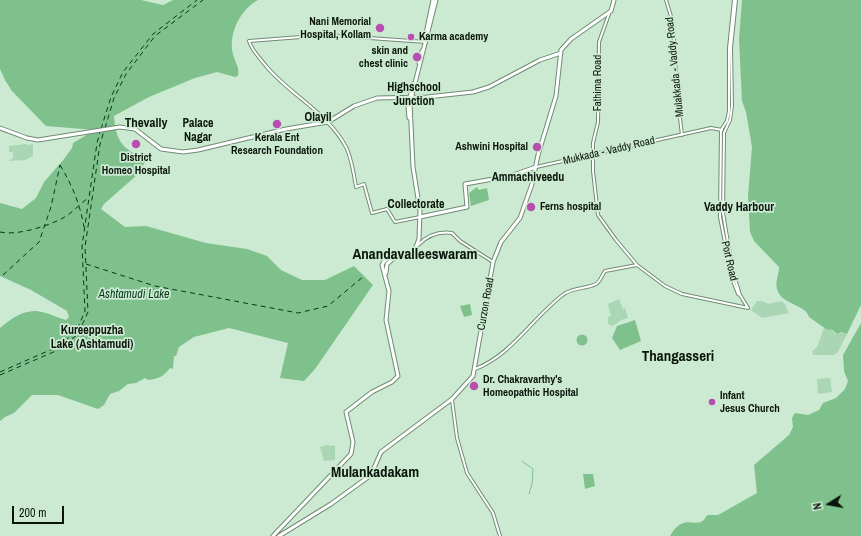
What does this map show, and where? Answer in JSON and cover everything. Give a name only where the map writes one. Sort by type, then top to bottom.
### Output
[{"type":"main road","points":[[273,536],[351,454],[353,442],[346,412],[376,388],[392,382],[398,376],[386,320],[389,290],[382,268],[386,259],[414,252],[418,245],[420,217],[411,165],[411,133],[408,111],[410,97],[426,42],[435,0]]},
{"type":"main road","points":[[0,128],[27,138],[38,140],[120,127],[135,129],[160,149],[183,152],[206,148],[275,132],[328,122],[354,106],[372,99],[456,94],[483,89],[540,60],[561,53],[562,49],[571,39],[609,12],[614,0]]},
{"type":"main road","name":"Curzon Road","points":[[279,536],[331,504],[371,475],[381,452],[386,447],[452,399],[470,380],[475,369],[493,262],[501,242],[520,218],[556,96],[561,53]]},
{"type":"main road","points":[[420,217],[467,208],[464,184],[510,176],[536,167]]},
{"type":"street","name":"Mulakkada - Vaddy Road","points":[[666,0],[673,23],[677,94],[682,135]]},
{"type":"street","name":"Port Road","points":[[735,0],[729,48],[729,111],[723,130],[720,217],[732,278],[738,294],[748,308]]},
{"type":"street","name":"Fathima Road","points":[[609,12],[599,42],[598,122],[593,141],[592,155],[598,215],[637,265],[665,286],[682,294],[748,308]]},
{"type":"street","points":[[420,217],[395,222],[387,209],[372,213],[364,184],[356,187],[354,169],[347,149],[328,122],[274,75],[253,50],[249,40],[327,35],[378,40],[426,42]]},
{"type":"street","name":"Mukkada - Vaddy Road","points":[[536,167],[711,128],[723,130]]},
{"type":"street","points":[[418,245],[426,238],[439,233],[448,232],[452,233],[460,241],[493,262]]},
{"type":"street","points":[[475,369],[504,352],[539,316],[568,292],[597,284],[605,271],[637,265]]},
{"type":"street","points":[[452,399],[457,438],[463,463],[467,473],[494,513],[500,536]]},
{"type":"shaded area","points":[[33,144],[33,156],[25,160],[9,161],[13,158],[13,152],[9,152],[9,146]]},
{"type":"shaded area","points":[[619,299],[623,309],[625,308],[628,318],[621,320],[613,326],[608,324],[608,317],[611,316],[608,304]]},
{"type":"shaded area","points":[[757,301],[762,301],[768,304],[781,301],[785,304],[789,313],[762,318],[751,310]]},
{"type":"shaded area","points":[[824,328],[833,330],[836,334],[845,332],[847,334],[838,352],[834,355],[813,355],[812,351],[817,347]]},
{"type":"shaded area","points":[[830,378],[832,392],[818,394],[817,379]]},
{"type":"shaded area","points":[[326,445],[335,446],[335,460],[324,461],[320,447]]},
{"type":"water","name":"Ashtamudi Lake","points":[[0,0],[141,0],[163,5],[173,0],[258,0],[241,16],[234,31],[232,46],[238,67],[238,76],[235,77],[217,72],[195,78],[149,97],[114,116],[119,139],[122,144],[132,152],[147,159],[137,175],[104,204],[101,209],[125,227],[146,226],[206,243],[247,249],[267,256],[281,270],[302,280],[325,280],[354,266],[373,285],[315,369],[304,381],[280,378],[288,343],[229,328],[194,337],[179,347],[176,356],[174,356],[173,369],[170,368],[166,373],[155,379],[148,380],[145,378],[136,383],[128,384],[119,391],[110,394],[104,405],[98,409],[58,395],[32,395],[14,413],[0,421],[0,328],[14,317],[30,311],[42,312],[66,320],[69,317],[67,311],[31,290],[0,276],[0,203],[22,209],[36,198],[44,182],[64,159],[72,148],[73,143],[95,130],[46,126],[12,91],[0,69]]},
{"type":"water","points":[[742,0],[861,0],[861,305],[847,334],[842,332],[837,334],[833,330],[826,329],[809,317],[803,309],[783,298],[779,294],[776,284],[779,267],[754,241],[750,232],[748,196],[752,147],[746,112],[742,101],[739,39]]},
{"type":"water","points":[[477,187],[479,190],[487,188],[489,200],[471,206],[469,193]]},
{"type":"water","points":[[470,304],[472,315],[464,317],[460,306]]},
{"type":"water","points":[[635,320],[641,341],[620,350],[612,338],[617,326]]},
{"type":"water","points":[[861,323],[861,536],[670,536],[675,529],[684,523],[697,523],[704,520],[708,515],[718,515],[757,493],[754,465],[789,435],[793,427],[792,418],[795,413],[808,415],[819,410],[823,403],[836,398],[845,389],[848,381],[844,371],[843,355]]},
{"type":"water","points":[[582,334],[586,336],[588,340],[586,344],[582,346],[578,344],[576,340],[578,336]]},
{"type":"water","points":[[583,474],[593,474],[595,486],[585,489]]},
{"type":"waterway","points":[[522,461],[533,469],[532,484],[529,494]]},
{"type":"ferry route","points":[[101,129],[111,97],[123,72],[153,34],[197,0]]},
{"type":"ferry route","points":[[105,128],[114,98],[126,74],[155,36],[203,0]]},
{"type":"ferry route","points":[[0,375],[58,350],[78,334],[88,312],[85,247],[100,144],[104,131]]},
{"type":"ferry route","points":[[0,372],[57,347],[76,332],[85,311],[82,246],[97,143],[100,132]]},
{"type":"ferry route","points":[[60,165],[75,195],[84,227]]},
{"type":"ferry route","points":[[3,275],[39,242],[51,207],[60,165]]},
{"type":"ferry route","points":[[0,232],[15,233],[32,230],[57,221],[73,211],[88,198]]},
{"type":"ferry route","points":[[86,264],[155,286],[298,313],[328,306],[364,276]]},
{"type":"place","name":"Nani Memorial Hospital, Kollam","points":[[380,28]]},
{"type":"place","name":"Karma academy","points":[[411,37]]},
{"type":"place","name":"skin and chest clinic","points":[[417,57]]},
{"type":"place","name":"Kerala Ent Research Foundation","points":[[277,124]]},
{"type":"place","name":"District Homeo Hospital","points":[[136,144]]},
{"type":"place","name":"Ashwini Hospital","points":[[537,147]]},
{"type":"place","name":"Ferns hospital","points":[[531,207]]},
{"type":"place","name":"Dr. Chakravarthy's Homeopathic Hospital","points":[[474,386]]},
{"type":"place","name":"Infant Jesus Church","points":[[712,402]]},
{"type":"district","name":"Highschool Junction","points":[[414,95]]},
{"type":"district","name":"Olayil","points":[[318,118]]},
{"type":"district","name":"Thevally","points":[[146,124]]},
{"type":"district","name":"Palace Nagar","points":[[198,131]]},
{"type":"district","name":"Ammachiveedu","points":[[528,178]]},
{"type":"district","name":"Collectorate","points":[[416,205]]},
{"type":"district","name":"Vaddy Harbour","points":[[739,208]]},
{"type":"district","name":"Anandavalleeswaram","points":[[415,255]]},
{"type":"district","name":"Kureeppuzha Lake (Ashtamudi)","points":[[92,338]]},
{"type":"district","name":"Thangasseri","points":[[678,357]]},
{"type":"district","name":"Mulankadakam","points":[[375,473]]}]
